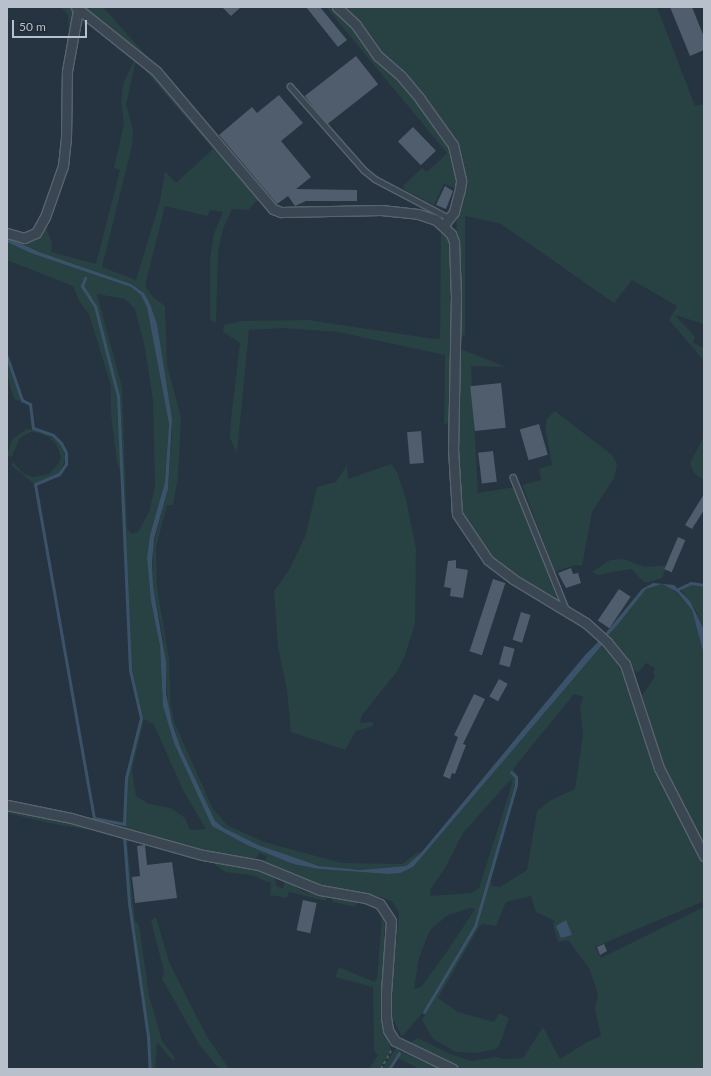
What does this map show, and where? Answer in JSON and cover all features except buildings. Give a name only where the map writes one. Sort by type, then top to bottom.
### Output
[{"type":"street","points":[[337,7],[356,25],[378,56],[401,76],[453,144],[461,181],[454,212],[446,222]]},
{"type":"street","points":[[7,233],[24,238],[36,233],[45,217],[63,166],[66,139],[67,71],[77,8],[156,71],[273,209],[281,212],[339,210],[404,212],[427,216],[446,222]]},
{"type":"street","points":[[446,222],[454,242],[456,348],[453,450],[457,514],[488,560],[513,579],[567,610],[607,642],[625,664],[659,768],[704,856]]},
{"type":"street","points":[[7,805],[71,818],[203,854],[259,865],[320,890],[366,898],[380,904],[391,921],[386,1018],[395,1041],[453,1069]]},
{"type":"lane","points":[[290,86],[364,170],[375,179],[446,222]]},
{"type":"lane","points":[[513,477],[567,610]]},
{"type":"path","points":[[381,1069],[395,1041]]},
{"type":"green space","points":[[61,7],[70,7],[73,11],[69,42],[68,15]]},
{"type":"green space","points":[[81,7],[103,7],[160,71]]},
{"type":"green space","points":[[326,7],[336,7],[452,145],[457,189],[444,184],[434,205],[405,190],[403,186],[422,168],[427,172],[447,153]]},
{"type":"green space","points":[[339,7],[657,7],[695,106],[704,104],[704,324],[675,315],[695,337],[693,343],[704,348],[704,361],[669,320],[677,306],[632,280],[614,303],[501,224],[465,216],[465,335],[461,336],[456,212],[461,189],[457,150]]},
{"type":"green space","points":[[83,19],[151,69],[260,198],[248,210],[232,209],[223,229],[218,251],[216,323],[210,320],[210,258],[214,233],[223,212],[210,210],[207,216],[165,206],[145,286],[154,298],[165,306],[167,365],[181,417],[178,477],[173,505],[167,505],[156,547],[157,588],[169,659],[170,701],[174,722],[213,809],[227,825],[264,842],[342,863],[402,864],[420,851],[421,853],[406,866],[360,870],[329,868],[296,859],[240,838],[215,821],[181,749],[168,708],[163,637],[153,586],[153,546],[168,489],[172,430],[157,324],[150,304],[144,293],[131,284],[39,252],[7,237],[24,240],[47,218],[47,230],[52,243],[51,252],[96,264],[120,170],[114,168],[124,124],[121,102],[123,84],[135,59],[88,25],[80,24],[80,20]],"holes":[[[136,60],[213,149],[176,183],[165,171],[160,201],[136,280],[102,267],[132,146],[133,130],[126,104]]]},
{"type":"green space","points":[[441,226],[448,235],[452,293],[449,423],[444,424],[445,355],[338,332],[282,328],[249,330],[237,453],[230,438],[240,343],[223,332],[224,325],[242,321],[308,320],[435,339],[440,338]]},
{"type":"green space","points":[[7,242],[131,287],[141,295],[147,307],[169,424],[165,482],[150,535],[147,558],[151,601],[160,646],[163,706],[174,743],[212,826],[247,845],[293,864],[319,869],[389,874],[413,867],[603,644],[623,672],[656,773],[704,865],[704,901],[595,947],[601,958],[704,907],[704,1069],[462,1069],[409,1043],[418,1038],[450,1054],[471,1061],[497,1057],[502,1059],[523,1058],[543,1027],[560,1059],[587,1042],[601,1036],[595,1009],[598,994],[589,968],[568,940],[558,942],[553,924],[555,921],[536,912],[531,896],[506,902],[496,926],[483,924],[479,927],[438,998],[458,1012],[494,1022],[499,1013],[509,1018],[499,1046],[495,1049],[477,1053],[456,1052],[433,1039],[422,1020],[475,927],[516,781],[474,926],[424,1011],[402,1037],[391,1015],[391,988],[399,913],[392,901],[374,895],[323,887],[265,861],[267,856],[259,853],[256,859],[222,855],[124,828],[126,778],[142,718],[130,670],[120,410],[118,397],[121,471],[117,463],[111,415],[111,386],[89,314],[79,301],[73,286],[7,260]],"holes":[[[85,277],[83,286],[96,306],[118,395],[94,306],[82,286]],[[97,294],[125,299],[135,309],[145,348],[153,401],[155,486],[149,512],[138,532],[132,534],[127,529],[122,387]],[[574,694],[583,697],[580,706],[583,734],[575,789],[551,800],[537,811],[527,870],[500,887],[492,886],[491,880],[518,785],[518,776],[513,769]],[[144,719],[154,725],[183,790],[206,829],[190,830],[185,818],[171,808],[149,804],[136,796],[132,770]],[[511,779],[512,784],[479,888],[471,893],[430,896],[430,890],[445,868],[463,833]],[[470,908],[475,909],[421,987],[414,989],[419,958],[430,930],[448,915]]]},
{"type":"green space","points":[[461,349],[506,367],[471,366],[478,493],[515,487],[558,601],[494,562],[463,518],[457,420]]},
{"type":"green space","points":[[7,359],[21,401],[14,399],[7,375]]},
{"type":"green space","points":[[555,411],[612,455],[617,465],[614,478],[592,512],[582,566],[575,565],[555,572],[522,485],[541,480],[539,469],[552,465],[545,427],[547,419]]},
{"type":"green space","points":[[26,429],[42,431],[60,443],[66,458],[59,474],[34,484],[11,465],[13,462],[23,473],[33,477],[49,474],[59,463],[61,457],[57,446],[49,437],[40,433],[31,432],[20,438],[12,456],[7,456],[12,440]]},
{"type":"green space","points":[[704,436],[704,481],[694,473],[690,463]]},
{"type":"green space","points":[[391,464],[397,472],[406,499],[416,549],[415,624],[404,658],[396,673],[362,715],[360,723],[373,722],[373,726],[356,731],[345,750],[291,732],[287,690],[278,647],[274,591],[289,570],[305,537],[317,487],[336,482],[347,465],[348,479]]},
{"type":"green space","points":[[624,559],[645,567],[667,565],[662,578],[645,583],[631,569],[597,575],[592,572],[610,560]]},
{"type":"green space","points":[[662,584],[676,592],[692,610],[704,655],[704,845],[667,774],[643,700],[642,695],[655,677],[653,673],[655,668],[646,663],[638,673],[632,669],[622,651],[606,637],[646,589]]},
{"type":"green space","points":[[689,585],[704,587],[704,630],[695,609],[680,588]]},
{"type":"green space","points":[[7,810],[123,834],[152,845],[152,847],[129,840],[127,842],[135,921],[139,925],[149,996],[162,1041],[175,1058],[173,1061],[157,1042],[155,1069],[150,1069],[149,1036],[130,903],[124,836],[49,823],[7,813]]},
{"type":"green space","points":[[161,846],[223,863],[257,868],[273,874],[277,886],[283,888],[285,880],[304,892],[326,897],[326,901],[289,892],[287,898],[270,895],[271,883],[251,875],[225,872],[213,863],[159,848]]},
{"type":"green space","points":[[331,898],[357,901],[355,907],[333,902]]},
{"type":"green space","points":[[372,905],[376,905],[385,919],[382,1016],[391,1051],[380,1069],[369,1069],[378,1055],[374,1051],[373,987],[335,977],[339,967],[374,982],[377,979],[382,917]]},
{"type":"green space","points":[[156,917],[169,962],[206,1035],[229,1069],[219,1069],[200,1046],[162,979],[164,971],[151,921]]},
{"type":"green space","points":[[396,1048],[400,1049],[388,1069],[382,1069]]},
{"type":"green space","points":[[402,1052],[441,1069],[420,1069],[397,1058]]},
{"type":"water","points":[[7,237],[39,252],[131,284],[144,293],[150,304],[157,324],[172,419],[168,489],[154,539],[152,562],[153,586],[166,662],[166,694],[172,723],[181,749],[215,821],[224,828],[258,845],[319,866],[360,870],[406,866],[421,853],[586,654],[600,640],[603,644],[413,867],[400,873],[389,874],[319,869],[293,864],[247,845],[212,826],[174,743],[163,706],[160,646],[151,601],[147,558],[150,535],[165,482],[169,424],[147,307],[141,295],[131,287],[31,253],[7,242]]},
{"type":"water","points":[[653,583],[674,585],[690,601],[704,630],[704,655],[692,610],[677,592],[662,584],[646,589],[614,629],[606,637],[604,635],[642,589]]},
{"type":"water","points":[[566,920],[572,935],[561,938],[556,926]]},
{"type":"waterway","points":[[7,357],[22,400],[30,404],[33,428],[53,435],[61,443],[66,453],[66,464],[59,474],[35,484],[94,818],[124,824],[126,778],[141,718],[130,670],[118,396],[95,306],[82,286],[85,278]]},
{"type":"waterway","points":[[678,589],[691,583],[704,585]]},
{"type":"waterway","points":[[424,1012],[475,926],[516,785],[516,777],[511,772]]},
{"type":"waterway","points":[[124,836],[129,903],[148,1036],[150,1069]]},
{"type":"waterway","points":[[389,1069],[399,1053]]}]
